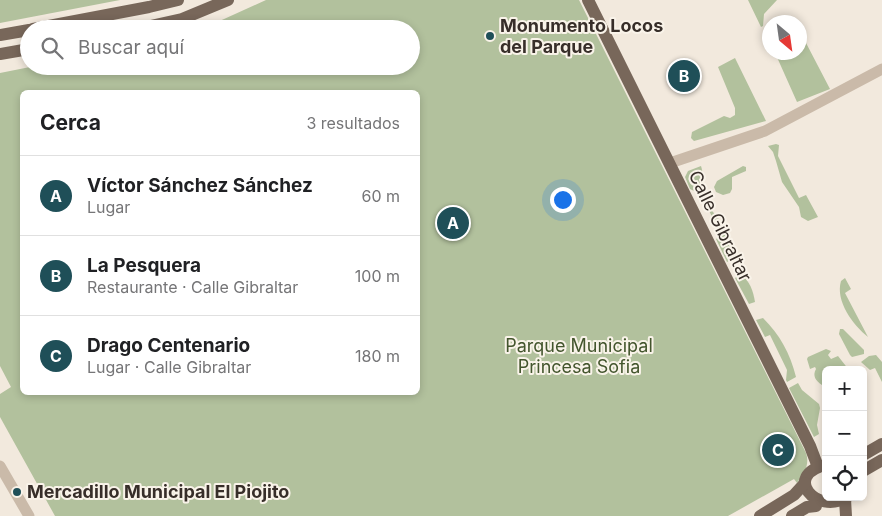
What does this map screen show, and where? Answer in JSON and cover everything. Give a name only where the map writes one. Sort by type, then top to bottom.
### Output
[{"type":"main road","points":[[80,20],[178,0]]},
{"type":"main road","points":[[178,20],[228,0]]},
{"type":"main road","name":"Calle Gibraltar","points":[[588,0],[810,446],[822,466]]},
{"type":"main road","points":[[0,35],[20,32]]},
{"type":"main road","points":[[0,54],[20,51]]},
{"type":"main road","points":[[867,452],[882,444]]},
{"type":"main road","points":[[867,469],[882,460]]},
{"type":"main road","points":[[822,466],[807,477],[805,483],[806,496],[810,502],[840,516]]},
{"type":"main road","points":[[760,516],[794,495],[805,483]]},
{"type":"main road","points":[[792,516],[805,508],[839,504],[842,501]]},
{"type":"main road","points":[[845,501],[846,516]]},
{"type":"street","points":[[670,163],[765,131],[882,69]]},
{"type":"street","points":[[0,466],[29,516]]},
{"type":"green space","points":[[0,0],[120,0],[0,23]]},
{"type":"green space","name":"Parque Municipal Princesa Sofia","points":[[266,0],[579,0],[806,453],[807,465],[804,473],[797,483],[794,479],[728,516],[55,516],[0,417],[0,394],[11,387],[0,366],[0,73],[20,69],[20,75],[420,75],[420,20],[222,20]]},
{"type":"green space","points":[[748,0],[777,0],[762,15],[761,27]]},
{"type":"green space","points":[[807,45],[830,89],[797,102],[778,60],[807,60]]},
{"type":"green space","points":[[735,58],[766,121],[694,141],[691,138],[692,132],[724,116],[730,118],[735,115],[735,108],[718,67]]},
{"type":"green space","points":[[779,145],[778,156],[799,198],[806,195],[818,217],[808,221],[801,217],[799,207],[782,182],[773,152],[768,146]]},
{"type":"green space","points":[[701,166],[704,200],[699,194],[690,189],[685,177],[688,171]]},
{"type":"green space","points":[[743,166],[746,167],[746,171],[732,177],[730,193],[723,195],[716,192],[714,187],[717,181]]},
{"type":"green space","points":[[706,204],[719,219],[725,231],[733,259],[727,262],[716,239],[721,236]]},
{"type":"green space","points":[[741,274],[751,286],[755,302],[749,304],[735,278]]},
{"type":"green space","points":[[845,278],[851,289],[845,293],[868,337],[851,319],[843,304],[840,289],[841,281]]},
{"type":"green space","points":[[763,318],[784,345],[791,360],[796,377],[787,382],[787,370],[770,335],[765,337],[756,320]]},
{"type":"green space","points":[[840,329],[843,329],[864,350],[864,354],[852,357],[850,355],[839,334]]},
{"type":"green space","points":[[826,349],[831,351],[828,355],[831,359],[838,356],[846,366],[822,366],[822,385],[815,378],[815,367],[810,369],[808,357]]},
{"type":"green space","points":[[876,355],[882,362],[882,382],[875,368],[870,370],[861,362],[869,356]]},
{"type":"green space","points":[[798,383],[802,390],[819,404],[817,425],[819,434],[814,437],[789,388]]},
{"type":"place","name":"Monumento Locos del Parque","points":[[490,36]]},
{"type":"place","name":"La Pesquera","points":[[684,76]]},
{"type":"place","name":"Víctor Sánchez Sánchez","points":[[453,223]]},
{"type":"place","name":"Drago Centenario","points":[[778,450]]},
{"type":"place","name":"Mercadillo Municipal El Piojito","points":[[17,492]]}]
